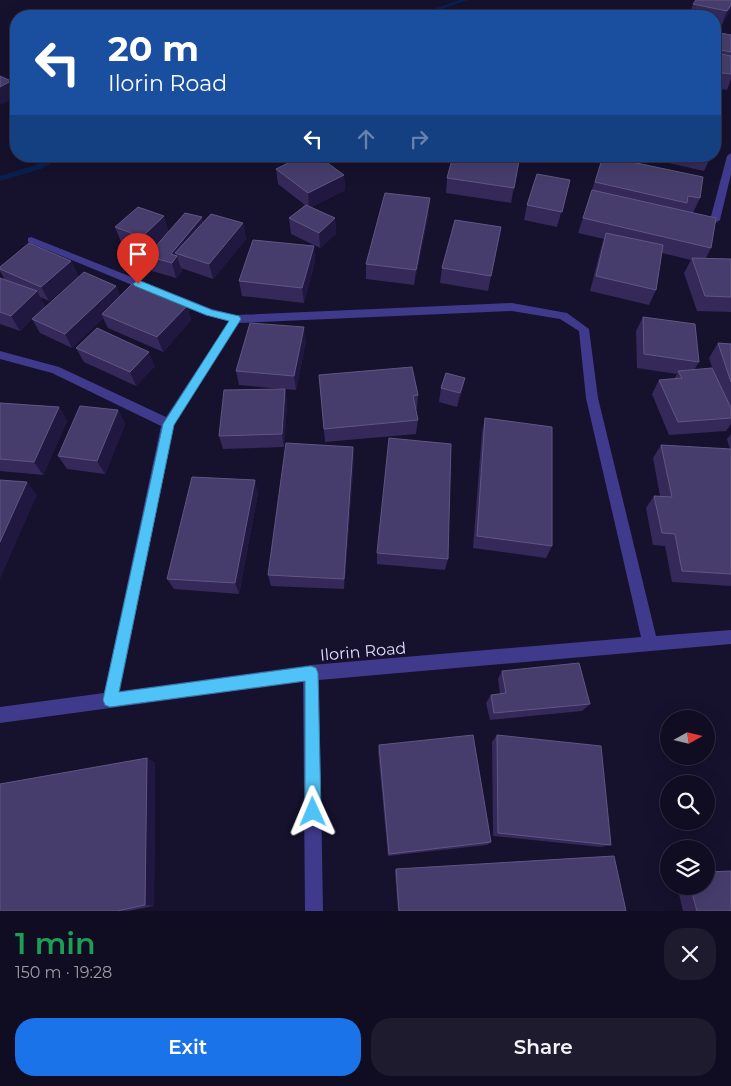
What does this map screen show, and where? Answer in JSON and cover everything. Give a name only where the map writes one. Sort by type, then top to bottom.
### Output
[{"type":"street","points":[[715,220],[731,156]]},
{"type":"street","points":[[31,240],[209,312],[236,319],[512,307],[563,316],[584,329],[592,398],[650,643]]},
{"type":"street","points":[[110,700],[168,424],[236,319]]},
{"type":"street","points":[[0,355],[55,370],[168,424]]},
{"type":"street","name":"Ilorin Road","points":[[0,715],[311,673],[731,637]]},
{"type":"street","points":[[311,673],[314,911]]},
{"type":"building","points":[[696,0],[731,0],[731,5],[727,11],[693,4]]},
{"type":"building","points":[[721,33],[731,35],[731,52],[721,50]]},
{"type":"building","points":[[721,54],[731,56],[731,74],[721,73]]},
{"type":"building","points":[[0,76],[10,81],[10,82],[0,87]]},
{"type":"building","points":[[290,162],[326,162],[344,175],[308,193],[276,169]]},
{"type":"building","points":[[451,162],[519,162],[514,188],[447,178]]},
{"type":"building","points":[[601,162],[632,162],[703,177],[700,198],[688,196],[687,203],[595,182]]},
{"type":"building","points":[[537,174],[570,180],[562,212],[527,205]]},
{"type":"building","points":[[592,190],[716,218],[711,248],[583,218]]},
{"type":"building","points":[[385,193],[430,198],[416,270],[366,264]]},
{"type":"building","points":[[306,205],[335,218],[319,233],[289,218]]},
{"type":"building","points":[[138,207],[164,216],[142,237],[115,227]]},
{"type":"building","points":[[185,213],[202,217],[171,254],[177,256],[172,263],[147,256]]},
{"type":"building","points":[[211,214],[243,223],[209,264],[175,253]]},
{"type":"building","points":[[455,220],[501,227],[491,276],[442,268]]},
{"type":"building","points":[[606,233],[663,245],[656,290],[596,276]]},
{"type":"building","points":[[253,240],[314,246],[302,288],[239,281]]},
{"type":"building","points":[[29,243],[71,261],[41,287],[0,269]]},
{"type":"building","points":[[692,258],[731,259],[731,297],[705,296]]},
{"type":"building","points":[[84,272],[116,286],[65,334],[32,319]]},
{"type":"building","points":[[0,278],[37,291],[11,316],[0,312]]},
{"type":"building","points":[[132,284],[187,306],[157,337],[102,314]]},
{"type":"building","points":[[643,317],[695,324],[699,362],[644,354]]},
{"type":"building","points":[[250,323],[304,327],[294,376],[236,371]]},
{"type":"building","points":[[97,328],[149,352],[130,372],[76,348]]},
{"type":"building","points":[[718,343],[731,344],[731,382]]},
{"type":"building","points":[[412,367],[418,395],[413,396],[418,420],[324,429],[319,375]]},
{"type":"building","points":[[712,368],[731,408],[731,418],[678,422],[659,380],[682,378],[678,371]]},
{"type":"building","points":[[446,373],[465,378],[460,393],[441,388]]},
{"type":"building","points":[[285,389],[282,434],[219,436],[224,390]]},
{"type":"building","points":[[0,403],[59,407],[34,462],[0,459]]},
{"type":"building","points":[[80,406],[118,410],[97,461],[58,456]]},
{"type":"building","points":[[485,418],[552,427],[552,546],[477,536]]},
{"type":"building","points":[[389,438],[451,444],[448,559],[377,553]]},
{"type":"building","points":[[286,443],[353,447],[344,579],[268,575]]},
{"type":"building","points":[[661,445],[731,449],[731,574],[682,571],[675,534],[662,533],[654,496],[672,497]]},
{"type":"building","points":[[192,477],[255,480],[235,583],[167,579]]},
{"type":"building","points":[[0,480],[27,482],[0,542]]},
{"type":"building","points":[[579,663],[590,704],[494,713],[491,695],[506,693],[502,671]]},
{"type":"building","points":[[473,735],[491,842],[389,854],[379,745]]},
{"type":"building","points":[[497,735],[601,746],[611,845],[498,833]]},
{"type":"building","points":[[147,758],[145,905],[117,911],[0,911],[0,784]]},
{"type":"building","points":[[614,856],[626,911],[399,911],[396,869]]},
{"type":"building","points":[[731,871],[731,911],[697,911],[693,895],[715,895],[715,872]]},
{"type":"waterway","points":[[434,10],[465,0]]},
{"type":"waterway","points":[[0,179],[48,162]]},
{"type":"route","points":[[138,284],[209,312],[236,319],[168,424],[110,700],[311,673],[313,812]]}]
